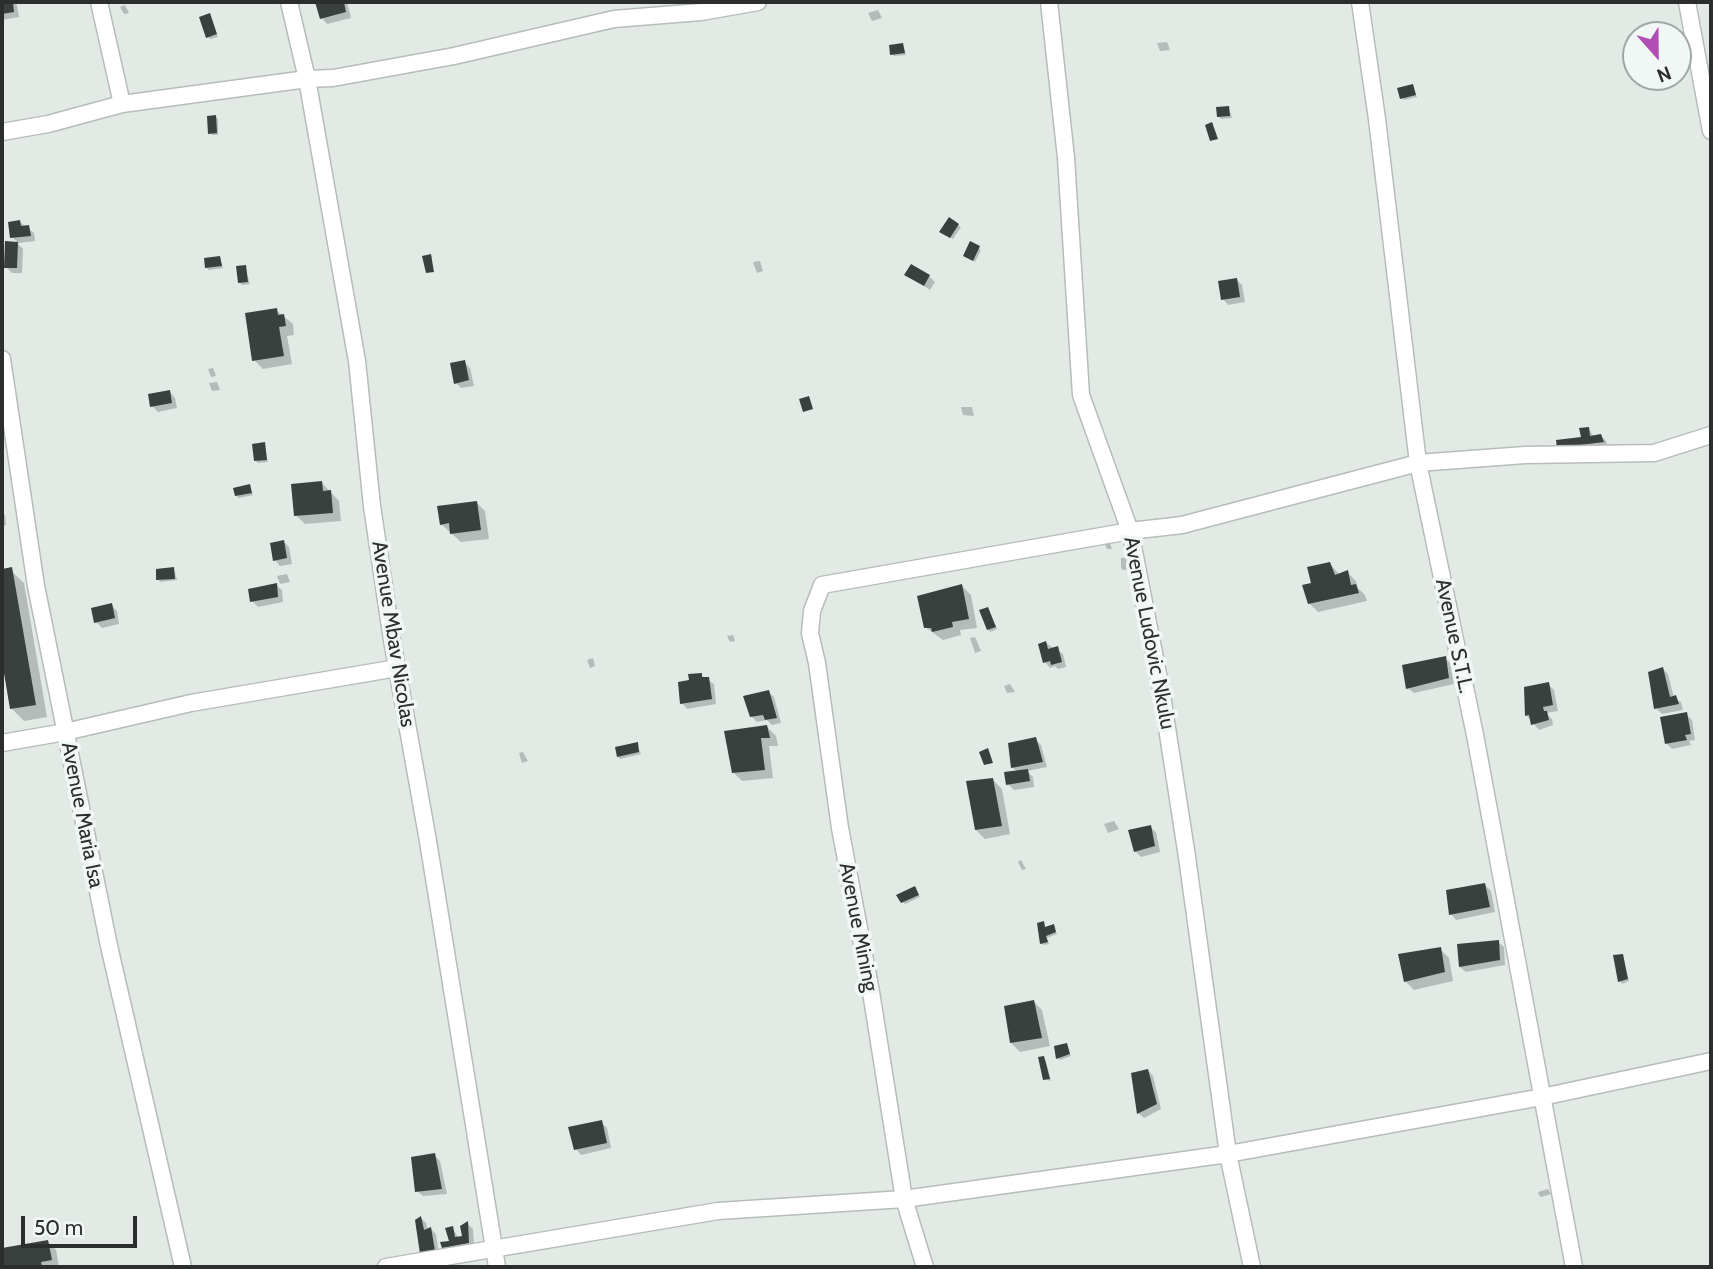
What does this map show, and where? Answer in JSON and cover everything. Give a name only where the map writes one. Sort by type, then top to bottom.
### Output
[{"type":"street","points":[[99,2],[122,104]]},
{"type":"street","name":"Avenue Mbav Nicolas","points":[[289,2],[307,79],[357,361],[372,506],[397,668],[497,1267]]},
{"type":"street","points":[[2,132],[48,124],[122,104],[307,79],[333,78],[454,56],[614,19],[758,2]]},
{"type":"street","name":"Avenue Ludovic Nkulu","points":[[1049,2],[1066,158],[1081,395],[1130,531],[1161,689],[1228,1154],[1252,1267]]},
{"type":"street","name":"Avenue S.T.L.","points":[[1360,2],[1379,133],[1418,463],[1475,735],[1574,1267]]},
{"type":"street","points":[[1687,2],[1711,131]]},
{"type":"street","name":"Avenue Maria Isa","points":[[2,359],[36,586],[65,732],[109,946],[183,1267]]},
{"type":"street","points":[[1130,531],[1182,525],[1418,463],[1525,455],[1654,453],[1711,435]]},
{"type":"street","name":"Avenue Mining","points":[[925,1267],[905,1199],[871,992],[840,828],[817,663],[810,633],[812,611],[822,585],[1130,531]]},
{"type":"street","points":[[2,743],[65,732],[191,703],[397,668]]},
{"type":"street","points":[[386,1267],[718,1211],[905,1199],[1228,1154],[1542,1097],[1711,1062]]},
{"type":"building","points":[[2,2],[13,2],[14,12],[2,14]]},
{"type":"building","points":[[315,2],[344,2],[346,12],[320,19]]},
{"type":"building","points":[[210,13],[217,34],[206,38],[199,17]]},
{"type":"building","points":[[903,43],[905,53],[890,55],[889,45]]},
{"type":"building","points":[[1413,84],[1416,95],[1400,99],[1397,88]]},
{"type":"building","points":[[1229,106],[1230,116],[1217,117],[1216,107]]},
{"type":"building","points":[[216,115],[217,133],[208,134],[207,116]]},
{"type":"building","points":[[1212,122],[1218,139],[1210,141],[1205,125]]},
{"type":"building","points":[[949,217],[959,224],[950,238],[939,232]]},
{"type":"building","points":[[20,220],[21,226],[29,225],[31,236],[10,238],[8,222]]},
{"type":"building","points":[[5,241],[18,242],[17,268],[4,268]]},
{"type":"building","points":[[970,241],[980,246],[973,261],[963,256]]},
{"type":"building","points":[[431,254],[434,272],[426,273],[422,256]]},
{"type":"building","points":[[220,256],[222,266],[205,268],[204,258]]},
{"type":"building","points":[[911,264],[930,275],[924,286],[904,275]]},
{"type":"building","points":[[246,265],[248,282],[238,283],[236,266]]},
{"type":"building","points":[[1237,278],[1240,297],[1221,300],[1218,281]]},
{"type":"building","points":[[277,308],[278,315],[284,314],[286,326],[279,327],[284,356],[252,361],[245,313]]},
{"type":"building","points":[[465,360],[469,380],[454,384],[450,363]]},
{"type":"building","points":[[170,390],[172,403],[150,407],[148,394]]},
{"type":"building","points":[[809,396],[813,409],[803,412],[799,399]]},
{"type":"building","points":[[1589,427],[1590,436],[1601,434],[1604,442],[1557,448],[1556,440],[1581,437],[1579,428]]},
{"type":"building","points":[[265,442],[267,460],[254,461],[252,444]]},
{"type":"building","points":[[322,481],[323,491],[331,490],[333,513],[294,516],[291,484]]},
{"type":"building","points":[[250,484],[252,493],[235,496],[233,488]]},
{"type":"building","points":[[477,501],[481,530],[450,534],[449,523],[440,525],[437,506]]},
{"type":"building","points":[[284,540],[287,558],[273,561],[270,543]]},
{"type":"building","points":[[1330,562],[1335,575],[1348,570],[1351,585],[1356,584],[1359,593],[1308,604],[1302,585],[1311,583],[1307,567]]},
{"type":"building","points":[[12,567],[36,705],[10,709],[2,661],[2,569]]},
{"type":"building","points":[[174,567],[175,579],[156,580],[156,569]]},
{"type":"building","points":[[277,583],[278,597],[250,602],[248,589]]},
{"type":"building","points":[[962,584],[969,619],[952,622],[953,627],[932,632],[931,628],[924,628],[917,596]]},
{"type":"building","points":[[112,603],[115,618],[94,623],[91,608]]},
{"type":"building","points":[[988,607],[996,627],[987,630],[979,610]]},
{"type":"building","points":[[1046,641],[1048,649],[1058,646],[1062,662],[1051,665],[1050,661],[1043,663],[1038,644]]},
{"type":"building","points":[[1446,656],[1449,678],[1406,689],[1402,665]]},
{"type":"building","points":[[1663,667],[1670,697],[1676,695],[1679,704],[1654,709],[1648,672]]},
{"type":"building","points":[[702,673],[702,677],[709,677],[712,699],[680,704],[678,682],[689,680],[688,674]]},
{"type":"building","points":[[1549,682],[1553,705],[1543,707],[1549,720],[1531,725],[1529,715],[1525,716],[1524,687]]},
{"type":"building","points":[[769,690],[777,718],[765,720],[763,715],[750,717],[743,696]]},
{"type":"building","points":[[1687,712],[1691,734],[1685,735],[1687,740],[1665,744],[1660,717]]},
{"type":"building","points":[[767,725],[770,738],[761,738],[765,770],[732,773],[724,731]]},
{"type":"building","points":[[1036,737],[1043,762],[1011,768],[1008,743]]},
{"type":"building","points":[[638,742],[639,752],[617,757],[615,747]]},
{"type":"building","points":[[988,748],[993,763],[984,765],[979,752]]},
{"type":"building","points":[[1028,769],[1030,781],[1006,785],[1004,772]]},
{"type":"building","points":[[993,778],[1002,826],[975,830],[966,781]]},
{"type":"building","points":[[1151,825],[1155,846],[1134,852],[1128,830]]},
{"type":"building","points":[[1485,883],[1490,907],[1449,915],[1446,890]]},
{"type":"building","points":[[915,886],[919,895],[901,903],[896,895]]},
{"type":"building","points":[[1044,921],[1045,927],[1054,924],[1056,932],[1046,936],[1048,942],[1040,944],[1037,923]]},
{"type":"building","points":[[1499,940],[1500,960],[1459,967],[1457,944]]},
{"type":"building","points":[[1441,947],[1445,972],[1404,982],[1398,954]]},
{"type":"building","points":[[1623,954],[1628,979],[1618,982],[1613,955]]},
{"type":"building","points":[[1034,1000],[1042,1038],[1010,1043],[1004,1006]]},
{"type":"building","points":[[1067,1043],[1070,1054],[1056,1059],[1054,1046]]},
{"type":"building","points":[[1044,1056],[1050,1079],[1043,1080],[1038,1057]]},
{"type":"building","points":[[1148,1069],[1157,1104],[1137,1114],[1131,1073]]},
{"type":"building","points":[[602,1120],[607,1143],[574,1150],[568,1127]]},
{"type":"building","points":[[435,1153],[442,1189],[415,1192],[411,1157]]},
{"type":"building","points":[[421,1216],[424,1230],[431,1227],[435,1251],[420,1254],[415,1220]]},
{"type":"building","points":[[468,1221],[469,1243],[442,1248],[440,1242],[449,1241],[445,1228],[453,1226],[455,1237],[462,1236],[460,1226]]},
{"type":"building","points":[[48,1240],[52,1260],[41,1262],[42,1267],[4,1267],[2,1248]]}]
